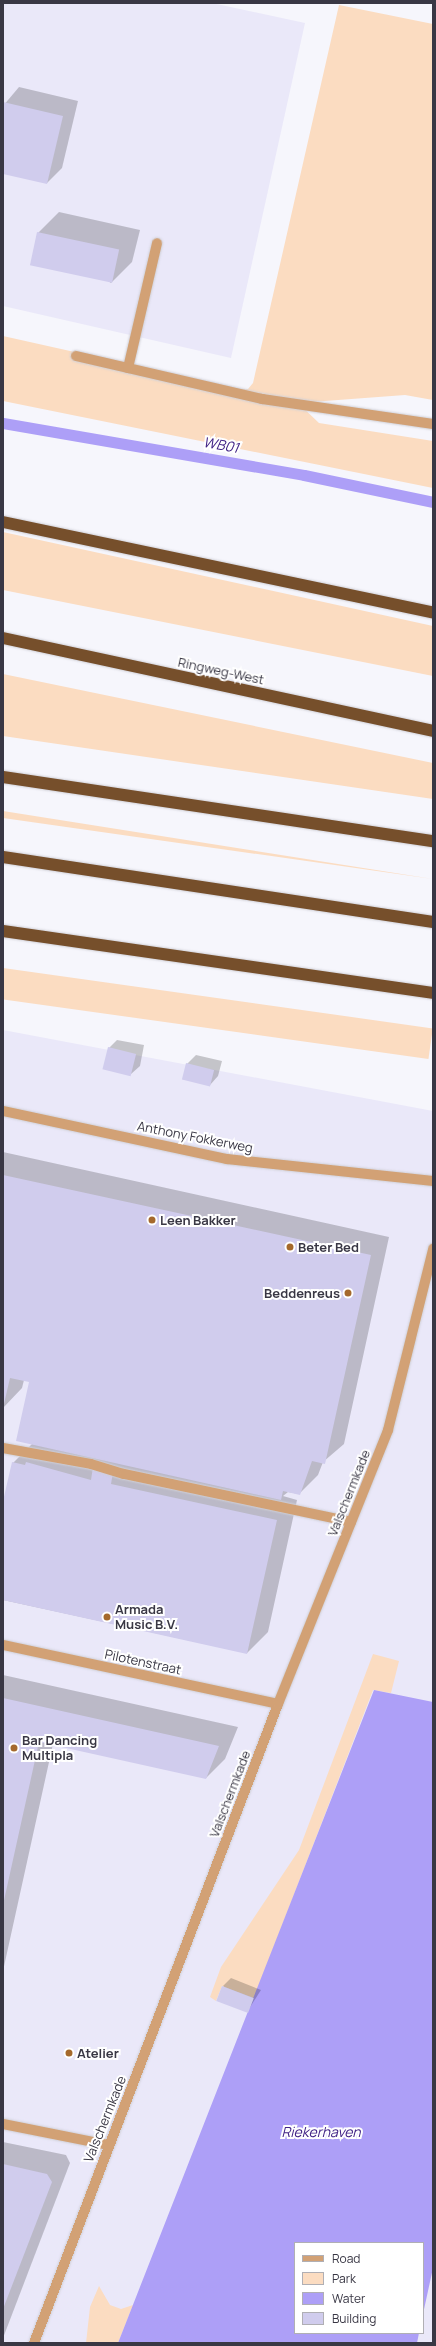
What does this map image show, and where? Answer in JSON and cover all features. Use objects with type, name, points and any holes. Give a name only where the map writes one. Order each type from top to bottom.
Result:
[{"type":"highway","points":[[3,522],[433,613]]},
{"type":"highway","name":"Ringweg-West","points":[[3,638],[433,731]]},
{"type":"highway","points":[[3,777],[433,841]]},
{"type":"highway","points":[[3,857],[433,922]]},
{"type":"highway","points":[[3,931],[433,993]]},
{"type":"street","points":[[128,368],[157,243]]},
{"type":"street","points":[[76,356],[262,399],[433,424]]},
{"type":"street","name":"Anthony Fokkerweg","points":[[3,1111],[227,1159],[433,1181]]},
{"type":"street","name":"Valschermkade","points":[[34,2343],[108,2145],[278,1704],[388,1430],[433,1249]]},
{"type":"street","points":[[3,1448],[91,1464],[124,1474],[351,1522]]},
{"type":"street","name":"Pilotenstraat","points":[[3,1645],[278,1704]]},
{"type":"street","points":[[3,2124],[108,2145]]},
{"type":"shaded area","points":[[3,3],[212,3],[305,23],[231,358],[3,306]]},
{"type":"shaded area","points":[[3,1030],[433,1111],[433,2343],[3,2343]]},
{"type":"green space","points":[[339,5],[433,24],[433,400],[405,395],[298,403],[319,423],[433,441],[433,488],[3,401],[3,336],[240,389],[248,389],[253,383]]},
{"type":"green space","points":[[3,532],[433,626],[433,676],[3,590]]},
{"type":"green space","points":[[3,674],[433,763],[433,799],[3,736]]},
{"type":"green space","points":[[3,811],[433,879],[3,818]]},
{"type":"green space","points":[[3,968],[433,1028],[428,1059],[3,999]]},
{"type":"green space","points":[[373,1654],[399,1661],[391,1693],[373,1690],[254,1998],[222,1986],[216,2001],[210,1997],[221,1967],[299,1850]]},
{"type":"green space","points":[[99,2286],[110,2305],[121,2309],[133,2305],[118,2343],[86,2343],[90,2307]]},
{"type":"water","name":"Riekerhaven","points":[[374,1690],[433,1702],[433,2268],[424,2309],[424,2242],[294,2242],[294,2334],[419,2334],[417,2343],[118,2343]]},
{"type":"building","points":[[3,102],[63,116],[47,184],[3,174]]},
{"type":"building","points":[[37,232],[119,249],[112,283],[30,265]]},
{"type":"building","points":[[108,1047],[136,1054],[131,1076],[102,1069]]},
{"type":"building","points":[[186,1063],[214,1070],[210,1087],[182,1079]]},
{"type":"building","points":[[3,1175],[371,1255],[325,1464],[312,1461],[300,1495],[283,1491],[281,1500],[16,1441],[29,1382],[10,1378],[3,1408]]},
{"type":"building","points":[[12,1462],[25,1465],[26,1462],[91,1480],[93,1467],[113,1472],[111,1484],[277,1520],[247,1654],[3,1600],[3,1501]]},
{"type":"building","points":[[3,1698],[219,1746],[206,1779],[39,1742],[3,1905]]},
{"type":"building","points":[[222,1986],[254,1998],[248,2013],[216,2001]]},
{"type":"building","points":[[3,2164],[47,2174],[52,2182],[3,2309]]},
{"type":"waterway","name":"WB01","points":[[3,423],[304,475],[433,502]]},
{"type":"place","name":"Leen Bakker","points":[[152,1220]]},
{"type":"place","name":"Beter Bed","points":[[290,1247]]},
{"type":"place","name":"Beddenreus","points":[[348,1293]]},
{"type":"place","name":"Armada Music B.V.","points":[[107,1617]]},
{"type":"place","name":"Bar Dancing Multipla","points":[[14,1748]]},
{"type":"place","name":"Atelier","points":[[69,2053]]}]
